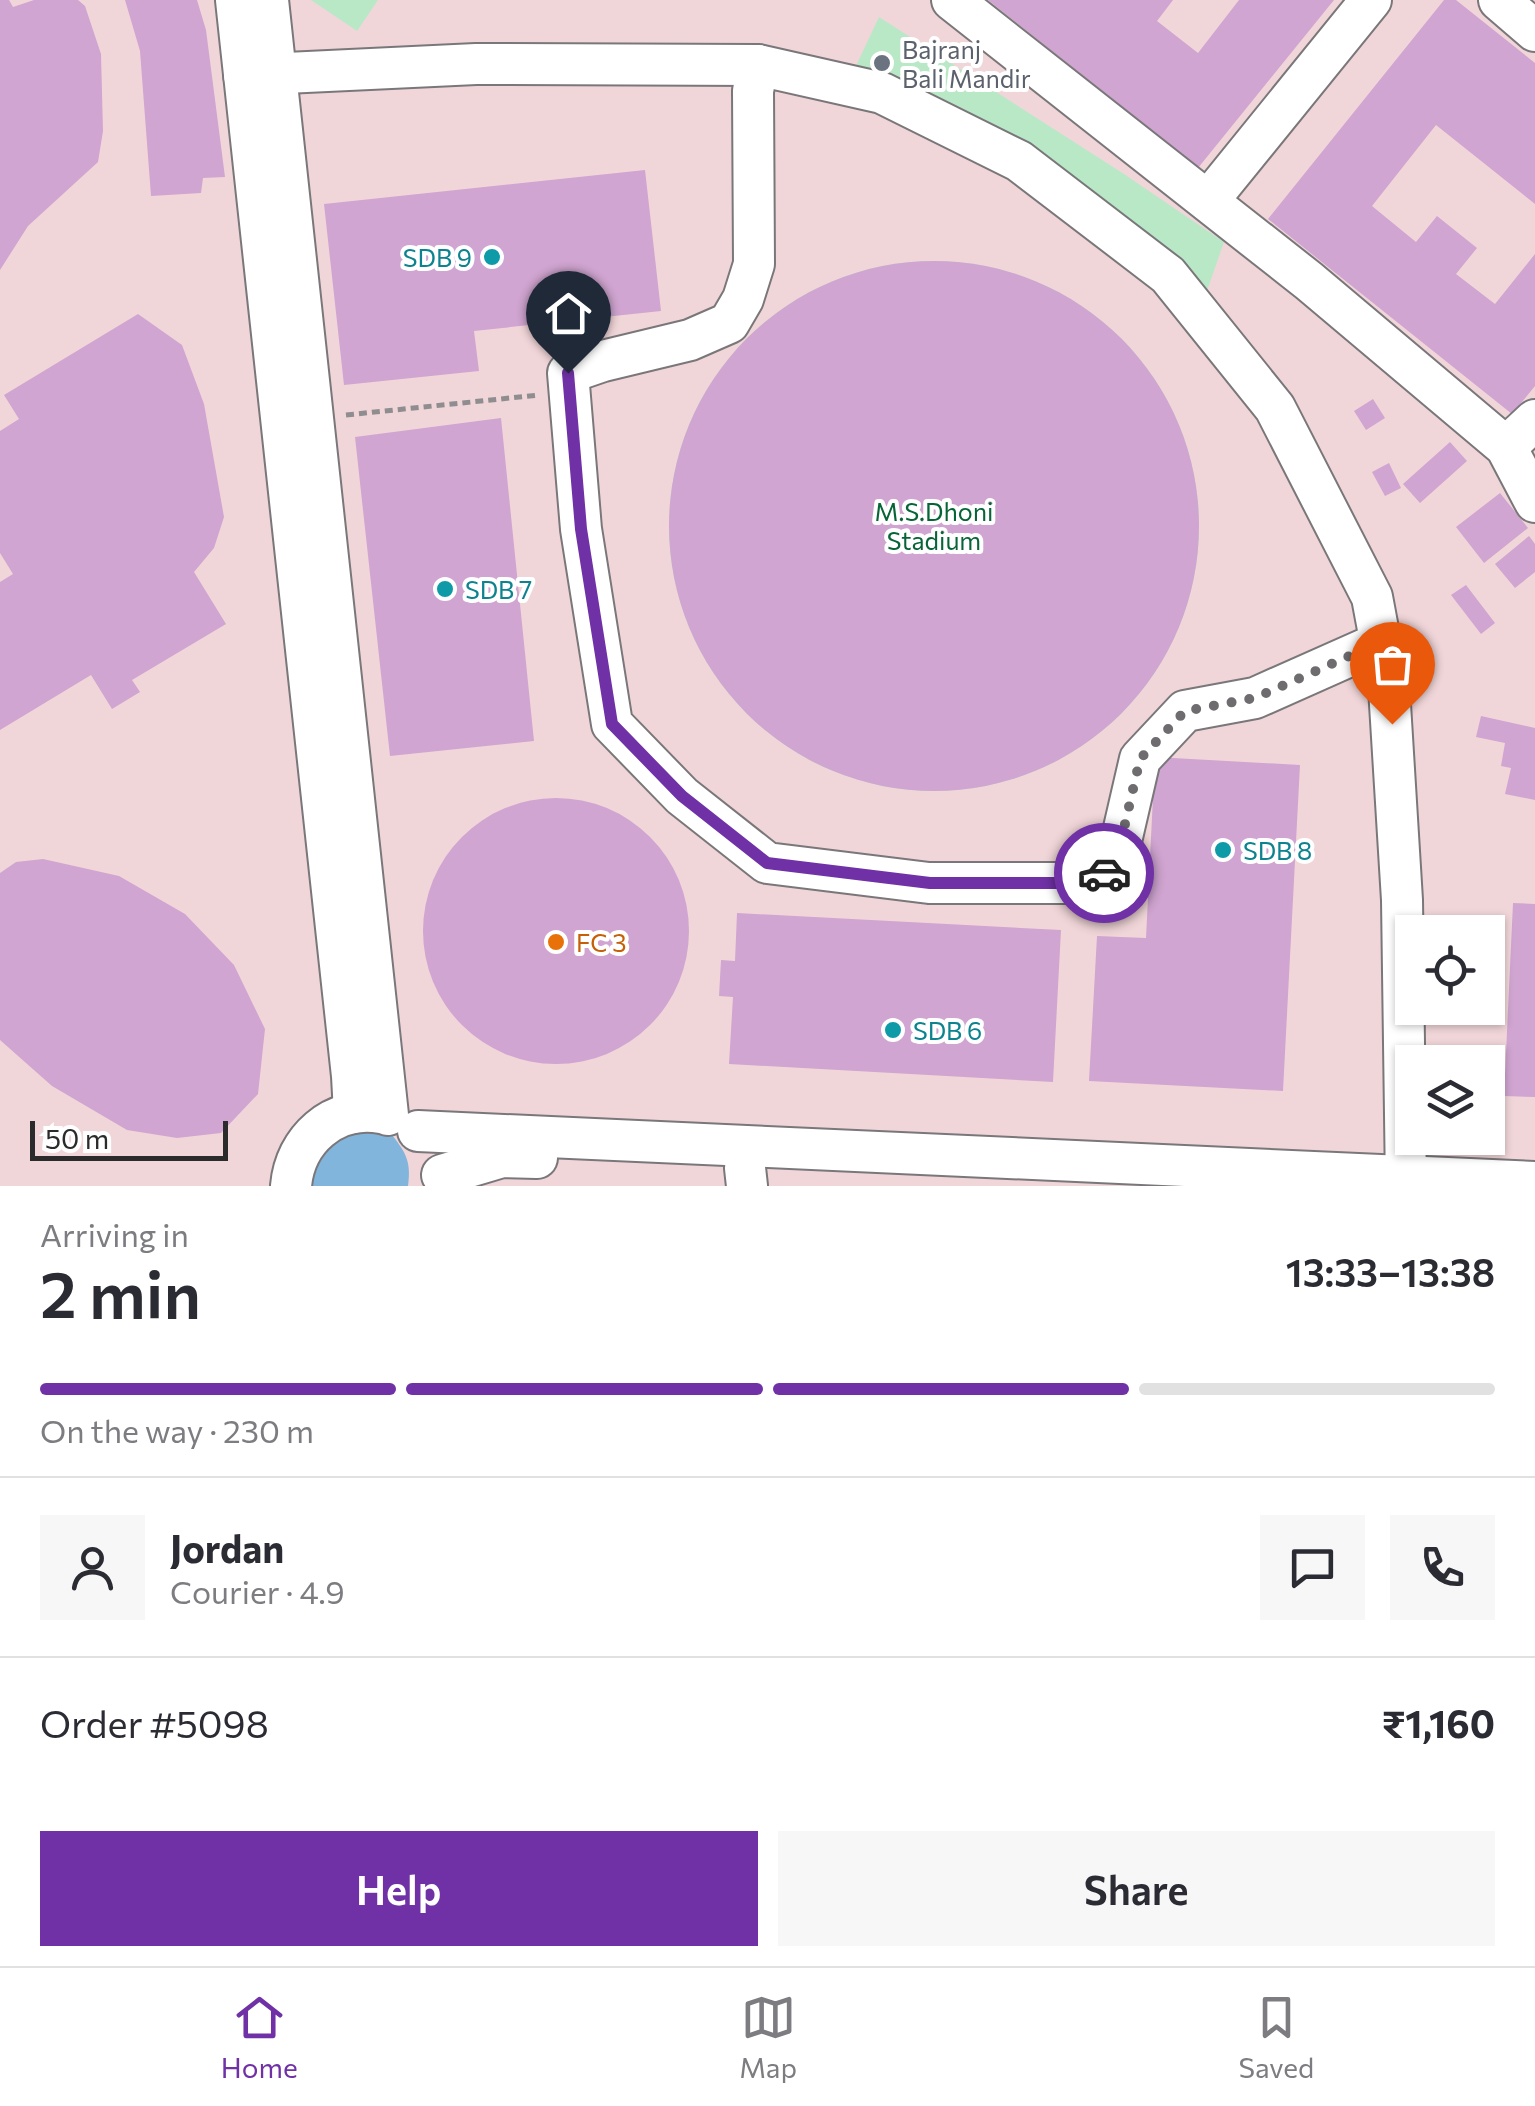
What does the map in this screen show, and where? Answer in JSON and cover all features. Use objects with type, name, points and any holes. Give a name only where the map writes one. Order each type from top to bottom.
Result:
[{"type":"street","points":[[236,0],[260,74],[313,418],[387,1119]]},
{"type":"street","points":[[268,0],[260,74],[350,1056],[387,1119],[430,1144],[443,1181],[502,1156],[746,1177],[1120,1186]]},
{"type":"street","points":[[952,0],[1309,280],[1520,433],[1535,502]]},
{"type":"street","points":[[1208,201],[1370,0]]},
{"type":"street","points":[[1499,0],[1535,30]]},
{"type":"street","points":[[260,74],[476,64],[758,65],[882,93],[1019,161],[1168,275],[1275,408],[1372,596],[1389,688],[1402,900],[1406,1181]]},
{"type":"street","points":[[758,65],[753,91],[754,264],[743,298],[728,323],[690,340],[604,360],[568,373],[581,529],[612,724],[682,796],[767,863],[930,883],[1095,883],[1110,868],[1119,850],[1140,759],[1185,711],[1255,698],[1381,642]]},
{"type":"street","points":[[291,1186],[298,1154],[310,1137],[338,1117],[1406,1181],[1535,1182]]},
{"type":"path","points":[[313,418],[570,392]]},
{"type":"shaded area","points":[[0,0],[1535,0],[1535,1186],[0,1186]]},
{"type":"green space","points":[[311,0],[378,0],[357,31]]},
{"type":"green space","points":[[879,17],[1224,242],[1199,314],[1030,170],[847,85]]},
{"type":"green space","name":"M.S.Dhoni Stadium","points":[[934,261],[986,266],[1035,281],[1081,306],[1121,339],[1154,379],[1179,425],[1194,474],[1199,526],[1194,578],[1179,627],[1154,673],[1121,713],[1081,746],[1035,771],[986,786],[934,791],[882,786],[833,771],[787,746],[747,713],[714,673],[689,627],[674,578],[669,526],[674,474],[689,425],[714,379],[747,339],[787,306],[833,281],[882,266]]},
{"type":"water","points":[[388,1130],[406,1155],[408,1186],[292,1186],[310,1137]]},
{"type":"building","points":[[0,0],[9,0],[13,7],[34,0],[78,0],[85,6],[101,54],[103,131],[98,162],[28,226],[0,270]]},
{"type":"building","points":[[125,0],[197,0],[206,30],[225,177],[203,178],[201,193],[151,196],[140,51]]},
{"type":"building","points":[[988,0],[1173,0],[1157,21],[1198,53],[1239,0],[1334,0],[1198,168]]},
{"type":"building","points":[[1444,0],[1456,0],[1535,63],[1535,204],[1436,125],[1372,206],[1416,242],[1437,216],[1477,248],[1456,274],[1495,304],[1535,254],[1535,386],[1512,414],[1268,219]]},
{"type":"building","name":"SDB 9","points":[[645,170],[661,311],[474,331],[479,371],[344,385],[324,204]]},
{"type":"building","name":"M.S.Dhoni Stadium","points":[[934,261],[986,266],[1035,281],[1081,306],[1121,339],[1154,379],[1179,425],[1194,474],[1199,526],[1194,578],[1179,627],[1154,673],[1121,713],[1081,746],[1035,771],[986,786],[934,791],[882,786],[833,771],[787,746],[747,713],[714,673],[689,627],[674,578],[669,526],[674,474],[689,425],[714,379],[747,339],[787,306],[833,281],[882,266]]},
{"type":"building","points":[[138,314],[182,345],[204,404],[224,517],[214,548],[194,572],[226,624],[132,680],[140,692],[112,709],[91,675],[0,730],[0,582],[13,574],[0,553],[0,431],[19,419],[4,395]]},
{"type":"building","points":[[1373,399],[1385,418],[1366,430],[1354,411]]},
{"type":"building","name":"SDB 7","points":[[501,418],[534,741],[390,756],[355,437]]},
{"type":"building","points":[[1450,442],[1467,461],[1420,503],[1403,484]]},
{"type":"building","points":[[1389,463],[1401,488],[1385,496],[1372,472]]},
{"type":"building","points":[[1500,493],[1528,528],[1484,563],[1456,527]]},
{"type":"building","points":[[1529,536],[1535,544],[1535,572],[1515,588],[1495,564]]},
{"type":"building","points":[[1466,585],[1495,623],[1481,634],[1451,595]]},
{"type":"building","points":[[1481,716],[1535,728],[1535,800],[1505,794],[1511,768],[1501,766],[1505,743],[1476,737]]},
{"type":"building","name":"SDB 8","points":[[1155,757],[1300,765],[1283,1091],[1089,1081],[1097,936],[1146,938]]},
{"type":"building","name":"FC 3","points":[[556,798],[607,809],[650,837],[678,880],[689,931],[678,982],[650,1025],[607,1053],[556,1064],[505,1053],[462,1025],[434,982],[423,931],[434,880],[462,837],[505,809]]},
{"type":"building","points":[[43,859],[119,876],[185,914],[234,965],[265,1029],[258,1094],[221,1133],[177,1138],[127,1130],[52,1086],[0,1040],[0,873],[16,862]]},
{"type":"building","points":[[1513,903],[1535,904],[1535,1097],[1505,1096]]},
{"type":"building","name":"SDB 6","points":[[737,913],[1061,930],[1053,1082],[729,1064],[733,997],[719,996],[721,960],[735,961]]},
{"type":"way so far","points":[[1104,873],[1119,850],[1140,759],[1185,711],[1255,698],[1381,642],[1392,724]]},
{"type":"place","name":"Bajranj Bali Mandir","points":[[882,63]]},
{"type":"place","name":"SDB 9","points":[[492,257]]},
{"type":"place","name":"SDB 7","points":[[445,589]]},
{"type":"place","name":"SDB 8","points":[[1223,850]]},
{"type":"place","name":"FC 3","points":[[556,942]]},
{"type":"place","name":"SDB 6","points":[[893,1030]]},
{"type":"route","points":[[568,373],[581,529],[612,724],[682,796],[767,863],[930,883],[1095,883],[1104,873]]}]
